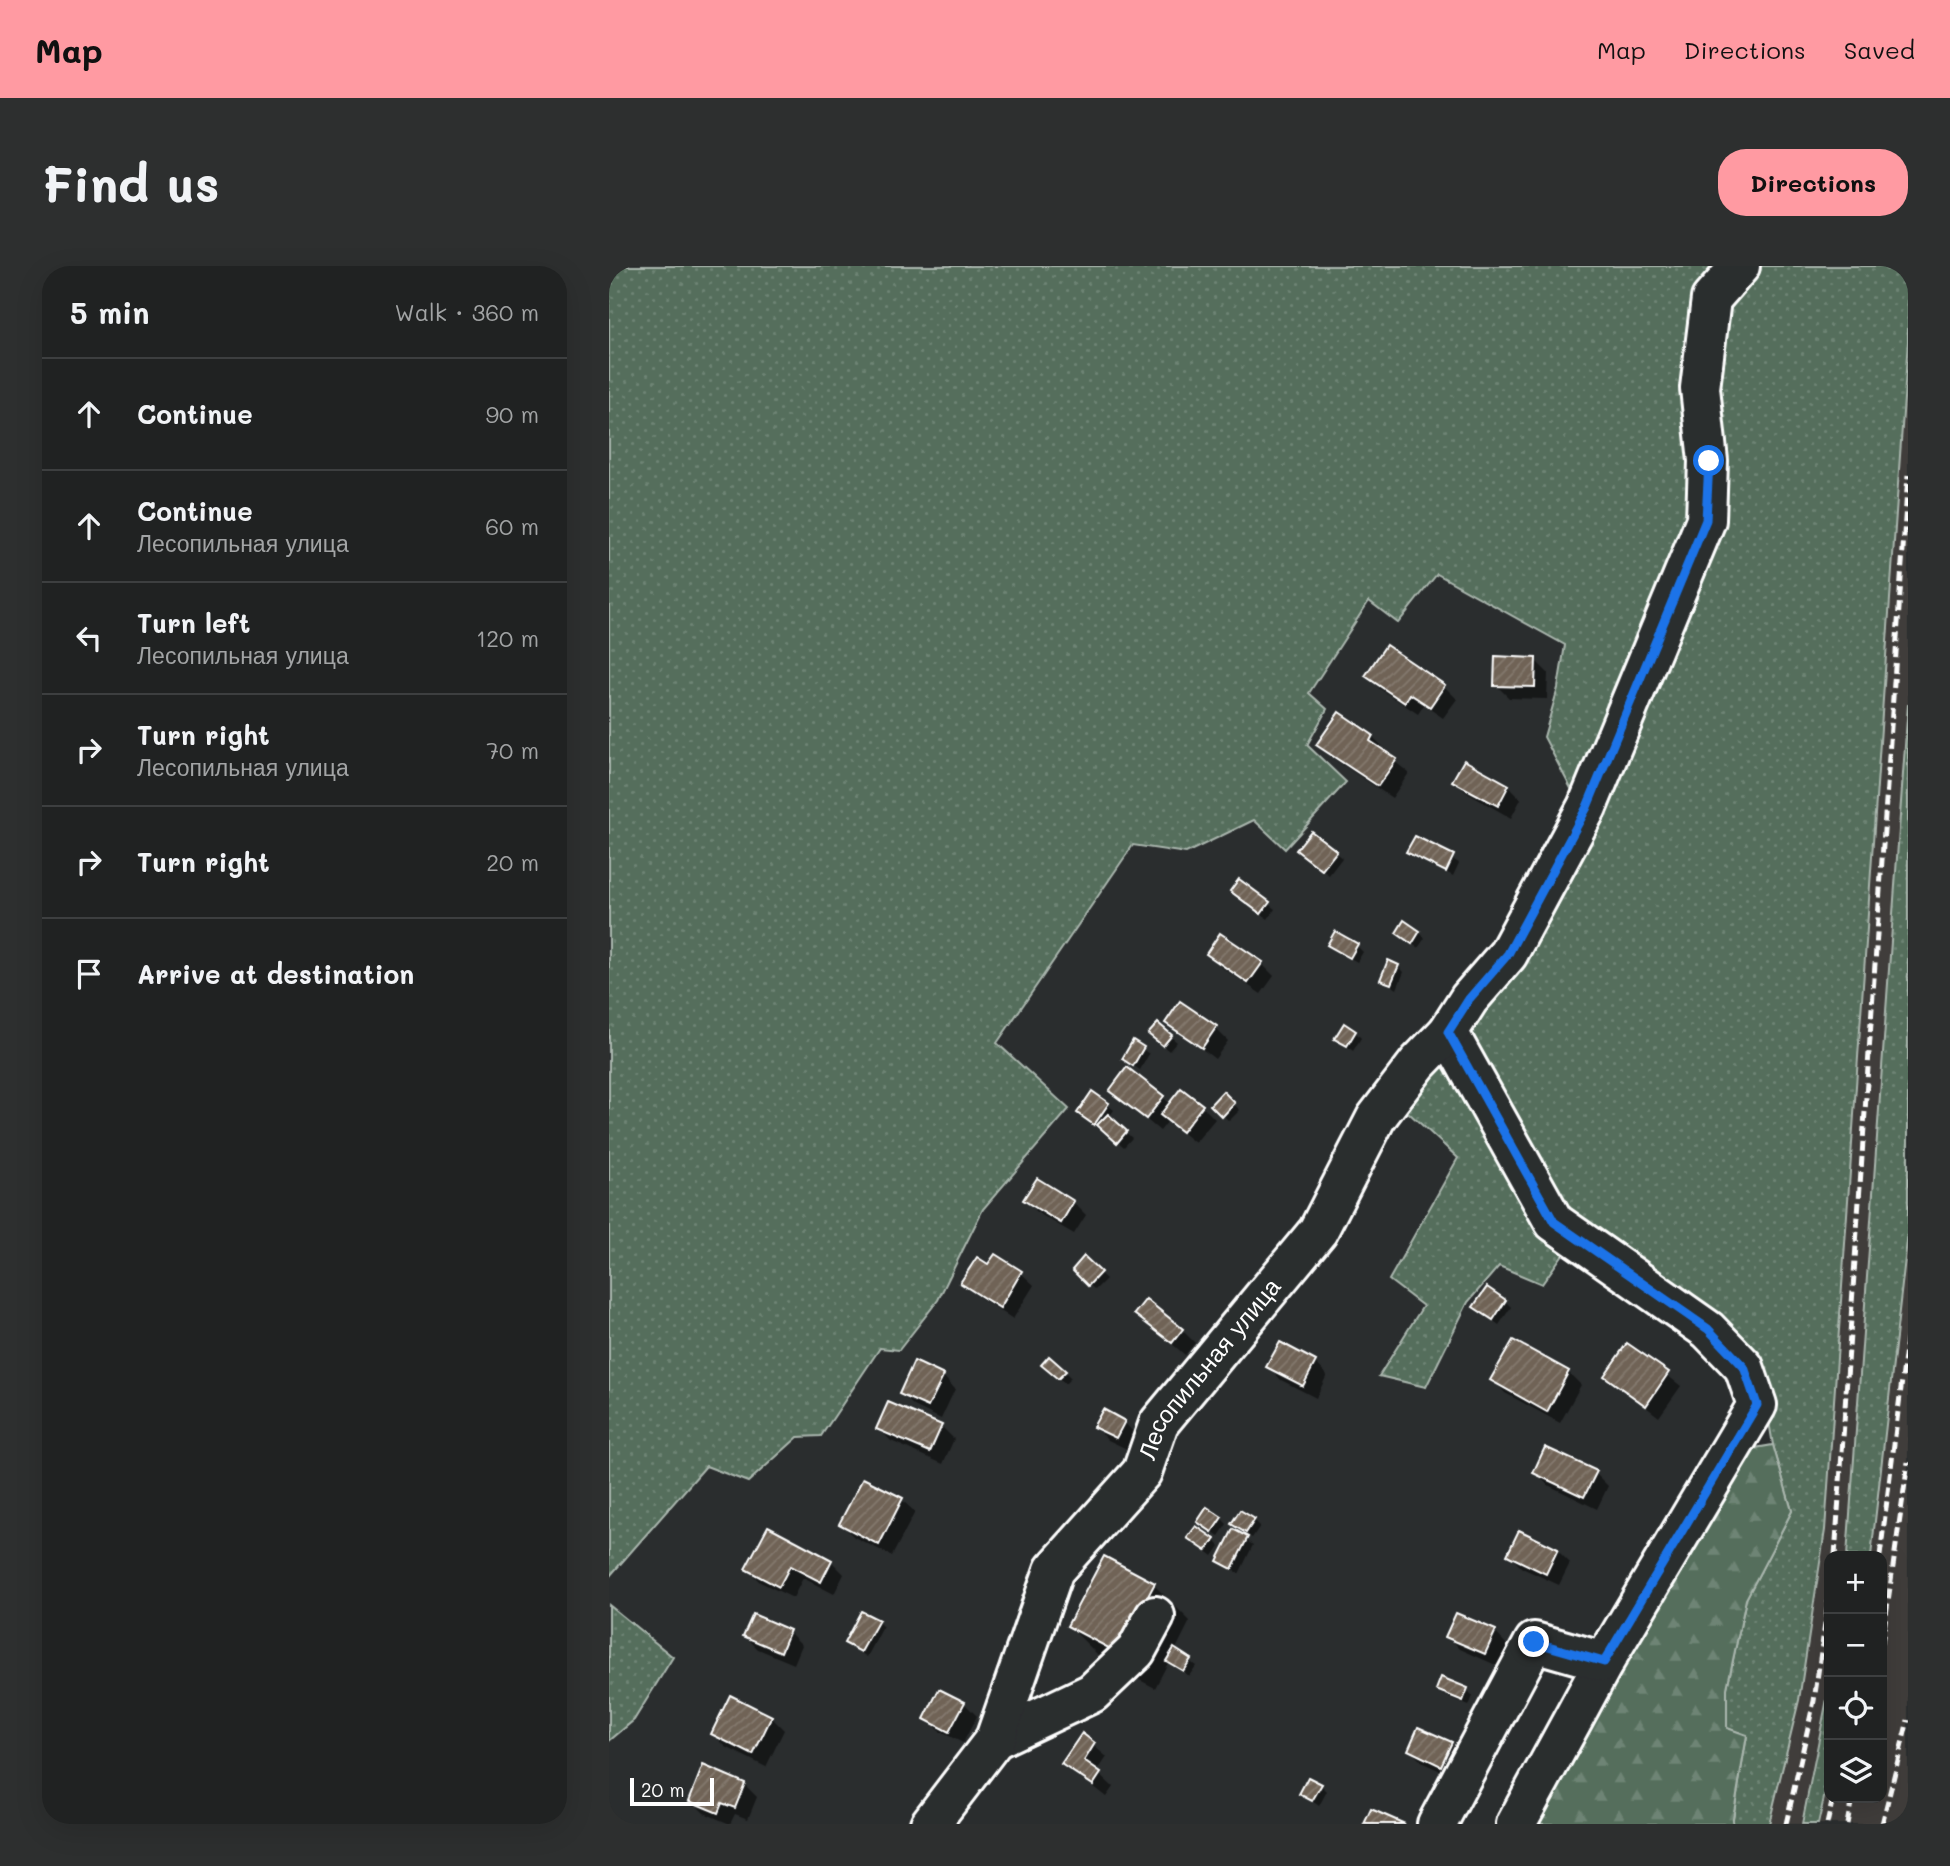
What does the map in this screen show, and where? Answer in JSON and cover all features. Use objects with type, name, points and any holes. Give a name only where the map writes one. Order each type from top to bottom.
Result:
[{"type":"street","name":"Лесопильная улица","points":[[930,1824],[995,1739],[1054,1570],[1142,1472],[1159,1423],[1318,1231],[1376,1118],[1418,1063],[1448,1032],[1469,999],[1508,954],[1587,807],[1706,520],[1709,461],[1700,388],[1710,299],[1740,266]]},
{"type":"street","points":[[1448,1032],[1554,1222],[1708,1329],[1744,1367],[1757,1405],[1604,1662],[1516,1824]]},
{"type":"street","points":[[995,1739],[1092,1693],[1136,1651],[1155,1616]]},
{"type":"street","points":[[1437,1824],[1534,1642],[1604,1662]]},
{"type":"shaded area","points":[[1908,341],[1908,704],[1850,1536],[1848,1551],[1824,1551],[1824,1714],[1802,1824],[1769,1824],[1799,1700],[1825,1530]]},
{"type":"shaded area","points":[[1908,1232],[1908,1824],[1818,1824],[1824,1798],[1824,1803],[1887,1803],[1887,1551],[1872,1551]]},
{"type":"green space","points":[[609,266],[1908,266],[1908,341],[1825,1530],[1799,1700],[1769,1824],[1732,1824],[1747,1736],[1727,1728],[1727,1688],[1746,1599],[1792,1511],[1773,1445],[1765,1398],[1556,1213],[1478,1044],[1447,1009],[1497,946],[1577,800],[1544,737],[1558,688],[1565,645],[1437,574],[1398,623],[1369,601],[1309,693],[1327,709],[1307,745],[1346,782],[1285,849],[1254,820],[1186,853],[1133,845],[997,1043],[1069,1109],[983,1209],[938,1300],[899,1350],[880,1348],[821,1436],[798,1437],[748,1482],[706,1466],[609,1577]]},
{"type":"green space","points":[[1908,704],[1908,1232],[1872,1551],[1847,1551]]},
{"type":"green space","points":[[1437,1064],[1456,1067],[1568,1247],[1542,1284],[1499,1266],[1468,1302],[1426,1387],[1379,1376],[1423,1306],[1389,1280],[1458,1158],[1398,1103]]},
{"type":"green space","points":[[1773,1445],[1792,1511],[1746,1599],[1727,1688],[1727,1728],[1747,1735],[1732,1824],[1525,1824],[1738,1451]]},
{"type":"green space","points":[[609,1605],[673,1657],[634,1720],[609,1741]]},
{"type":"green space","points":[[1824,1714],[1824,1798],[1818,1824],[1802,1824]]},
{"type":"building","points":[[1386,645],[1445,685],[1430,707],[1410,694],[1405,703],[1365,676]]},
{"type":"building","points":[[1495,656],[1536,658],[1535,687],[1494,686]]},
{"type":"building","points":[[1339,712],[1373,735],[1370,741],[1397,759],[1378,786],[1316,745]]},
{"type":"building","points":[[1464,760],[1509,785],[1498,806],[1452,781]]},
{"type":"building","points":[[1311,831],[1337,851],[1322,870],[1296,850]]},
{"type":"building","points":[[1415,836],[1454,855],[1446,872],[1406,852]]},
{"type":"building","points":[[1239,879],[1270,902],[1261,914],[1230,891]]},
{"type":"building","points":[[1404,920],[1420,931],[1412,944],[1396,933]]},
{"type":"building","points":[[1335,931],[1358,944],[1350,958],[1327,945]]},
{"type":"building","points":[[1220,933],[1263,962],[1248,983],[1206,954]]},
{"type":"building","points":[[1388,960],[1399,965],[1391,984],[1380,980]]},
{"type":"building","points":[[1180,1001],[1217,1026],[1202,1048],[1165,1023]]},
{"type":"building","points":[[1158,1023],[1172,1035],[1163,1046],[1148,1034]]},
{"type":"building","points":[[1344,1023],[1356,1031],[1347,1046],[1334,1039]]},
{"type":"building","points":[[1133,1040],[1144,1047],[1133,1066],[1122,1059]]},
{"type":"building","points":[[1127,1067],[1164,1096],[1146,1119],[1109,1091]]},
{"type":"building","points":[[1181,1088],[1203,1105],[1182,1132],[1160,1115]]},
{"type":"building","points":[[1092,1091],[1109,1103],[1094,1125],[1077,1113]]},
{"type":"building","points":[[1223,1091],[1235,1103],[1222,1117],[1210,1105]]},
{"type":"building","points":[[1108,1114],[1127,1131],[1117,1143],[1097,1125]]},
{"type":"building","points":[[1037,1178],[1074,1201],[1061,1223],[1023,1200]]},
{"type":"building","points":[[995,1254],[1022,1271],[1000,1308],[960,1283],[977,1257],[988,1264]]},
{"type":"building","points":[[1084,1256],[1101,1272],[1088,1286],[1072,1270]]},
{"type":"building","points":[[1487,1287],[1506,1300],[1493,1320],[1473,1307]]},
{"type":"building","points":[[1146,1299],[1183,1329],[1172,1343],[1134,1314]]},
{"type":"building","points":[[1513,1340],[1569,1371],[1547,1412],[1490,1380]]},
{"type":"building","points":[[1280,1342],[1316,1361],[1303,1386],[1266,1367]]},
{"type":"building","points":[[1627,1343],[1669,1372],[1646,1406],[1604,1376]]},
{"type":"building","points":[[1049,1356],[1066,1371],[1058,1379],[1041,1365]]},
{"type":"building","points":[[914,1361],[944,1375],[928,1407],[899,1394]]},
{"type":"building","points":[[888,1402],[942,1425],[930,1452],[876,1429]]},
{"type":"building","points":[[1103,1409],[1125,1421],[1116,1438],[1093,1427]]},
{"type":"building","points":[[1545,1447],[1597,1471],[1584,1497],[1533,1473]]},
{"type":"building","points":[[863,1478],[903,1498],[879,1545],[839,1524]]},
{"type":"building","points":[[1207,1507],[1222,1517],[1212,1532],[1197,1522]]},
{"type":"building","points":[[1240,1510],[1255,1519],[1246,1533],[1231,1524]]},
{"type":"building","points":[[768,1526],[832,1560],[821,1582],[790,1566],[779,1587],[745,1569]]},
{"type":"building","points":[[1196,1526],[1215,1539],[1206,1551],[1187,1538]]},
{"type":"building","points":[[1233,1529],[1248,1537],[1232,1569],[1217,1561]]},
{"type":"building","points":[[1519,1530],[1558,1549],[1546,1574],[1507,1555]]},
{"type":"building","points":[[1104,1556],[1155,1583],[1118,1653],[1067,1626]]},
{"type":"building","points":[[861,1611],[879,1620],[861,1652],[844,1643]]},
{"type":"building","points":[[1456,1613],[1496,1630],[1485,1654],[1445,1637]]},
{"type":"building","points":[[753,1614],[790,1630],[781,1652],[743,1636]]},
{"type":"building","points":[[1174,1648],[1191,1659],[1183,1671],[1166,1661]]},
{"type":"building","points":[[1441,1677],[1468,1688],[1463,1701],[1436,1690]]},
{"type":"building","points":[[939,1689],[965,1702],[949,1732],[924,1719]]},
{"type":"building","points":[[730,1695],[772,1716],[753,1755],[711,1734]]},
{"type":"building","points":[[1418,1727],[1452,1742],[1441,1766],[1408,1750]]},
{"type":"building","points":[[1082,1733],[1095,1743],[1084,1761],[1101,1773],[1093,1785],[1061,1764]]},
{"type":"building","points":[[703,1765],[745,1783],[735,1808],[722,1803],[718,1813],[689,1801]]},
{"type":"building","points":[[1308,1777],[1322,1784],[1312,1801],[1299,1794]]},
{"type":"building","points":[[1371,1809],[1405,1824],[1364,1824]]},
{"type":"railway","points":[[1835,1551],[1908,475]]},
{"type":"railway","points":[[1881,1551],[1908,1332]]},
{"type":"railway","points":[[1886,1614],[1908,1462]]},
{"type":"railway","points":[[1786,1824],[1814,1701],[1826,1614]]},
{"type":"railway","points":[[1882,1824],[1908,1720]]},
{"type":"railway","points":[[1827,1824],[1832,1803]]},
{"type":"railway","points":[[1847,1824],[1851,1803]]},
{"type":"route","points":[[1534,1642],[1604,1662],[1757,1405],[1744,1367],[1708,1329],[1554,1222],[1448,1032],[1469,999],[1508,954],[1587,807],[1706,520],[1709,461]]}]
